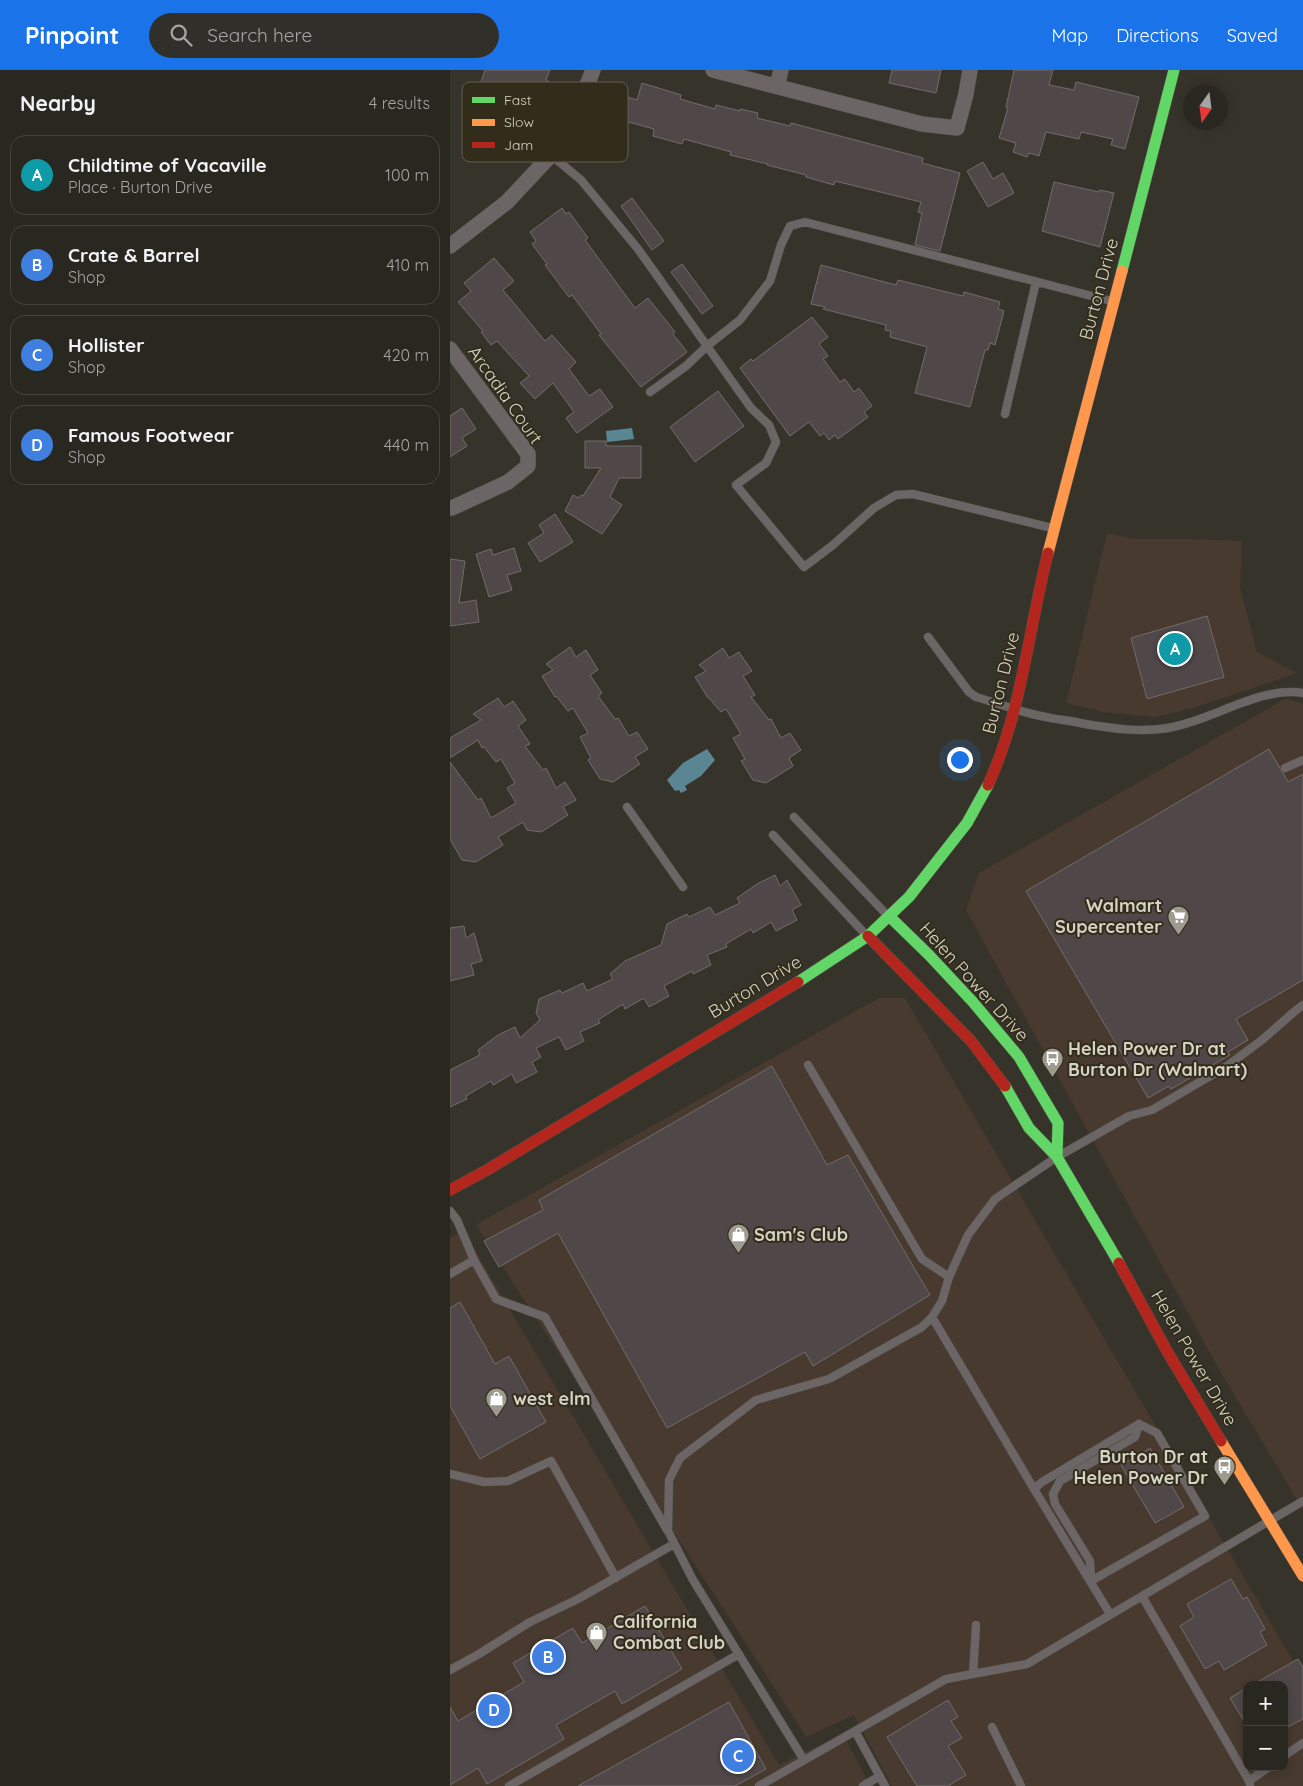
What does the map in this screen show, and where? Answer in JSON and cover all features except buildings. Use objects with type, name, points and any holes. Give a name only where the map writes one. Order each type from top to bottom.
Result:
[{"type":"street","points":[[588,82],[593,70]]},
{"type":"street","points":[[713,70],[922,124],[957,128],[970,70]]},
{"type":"street","points":[[777,86],[781,70]]},
{"type":"street","name":"Burton Drive","points":[[450,1190],[487,1170],[807,977],[868,936],[909,897],[967,823],[982,798],[995,770],[1016,709],[1047,556],[1174,70]]},
{"type":"street","points":[[450,246],[507,202],[544,162]]},
{"type":"street","name":"Arcadia Court","points":[[450,349],[528,454],[528,466],[508,482],[452,508]]},
{"type":"street","name":"Helen Power Drive","points":[[888,916],[929,955],[972,1001],[1019,1057],[1058,1123],[1057,1157]]},
{"type":"street","name":"Helen Power Drive","points":[[868,936],[971,1040],[1003,1082],[1029,1128],[1057,1157],[1107,1240],[1168,1354],[1303,1576]]},
{"type":"lane","points":[[559,162],[581,180],[638,250],[751,408],[769,425],[776,442],[766,463],[736,484],[804,567],[833,545],[874,508],[896,495],[913,494],[1054,529]]},
{"type":"lane","points":[[650,392],[686,366],[707,346],[740,320],[770,281],[781,245],[790,226],[804,222],[1113,302]]},
{"type":"lane","points":[[1005,414],[1036,282]]},
{"type":"lane","points":[[928,637],[969,692],[976,697],[1045,717],[1115,729],[1140,731],[1169,728],[1217,714],[1269,694],[1290,691],[1303,693]]},
{"type":"lane","points":[[1285,768],[1303,760]]},
{"type":"lane","points":[[627,807],[683,887]]},
{"type":"lane","points":[[794,817],[888,916]]},
{"type":"lane","points":[[773,834],[868,936]]},
{"type":"lane","points":[[668,1531],[669,1480],[680,1458],[756,1400],[830,1379],[922,1327],[932,1317],[942,1301],[949,1277],[968,1235],[995,1199],[1029,1174],[1057,1157],[1129,1116],[1152,1110],[1227,1066],[1262,1040],[1303,1005]]},
{"type":"lane","points":[[808,1065],[922,1259],[949,1277]]},
{"type":"lane","points":[[450,1211],[458,1220],[474,1260],[496,1300],[545,1317],[668,1531],[693,1580],[804,1760]]},
{"type":"lane","points":[[450,1274],[474,1260]]},
{"type":"lane","points":[[932,1317],[1110,1614]]},
{"type":"lane","points":[[1034,1489],[1042,1482],[1139,1424]]},
{"type":"lane","points":[[1091,1580],[1205,1516],[1157,1433],[1139,1424]]},
{"type":"lane","points":[[1091,1580],[1090,1561],[1055,1504],[1053,1494],[1060,1481],[1135,1437],[1139,1424]]},
{"type":"lane","points":[[450,1474],[484,1482],[508,1481],[551,1461],[616,1578]]},
{"type":"lane","points":[[759,1786],[946,1679],[1028,1664],[1303,1500]]},
{"type":"lane","points":[[450,1670],[530,1622],[578,1599],[674,1544]]},
{"type":"lane","points":[[1142,1596],[1249,1784],[1264,1771]]},
{"type":"lane","points":[[973,1674],[976,1625]]},
{"type":"lane","points":[[509,1786],[739,1654]]},
{"type":"lane","points":[[992,1727],[1020,1786]]},
{"type":"lane","points":[[854,1731],[885,1786]]},
{"type":"lane","points":[[1288,1753],[1303,1743]]},
{"type":"lane","points":[[863,1786],[880,1776]]},
{"type":"shaded area","points":[[1107,533],[1134,539],[1242,541],[1240,587],[1257,652],[1297,673],[1193,708],[1155,717],[1104,712],[1066,703]]},
{"type":"shaded area","points":[[1285,699],[1303,703],[1303,1510],[1220,1371],[966,910],[979,873]]},
{"type":"shaded area","points":[[879,998],[905,998],[1303,1678],[1303,1786],[892,1786],[854,1715],[806,1737],[476,1225]]},
{"type":"shaded area","points":[[463,1230],[779,1765],[843,1734],[870,1786],[450,1786],[450,1238]]},
{"type":"water","points":[[632,428],[634,439],[607,442],[606,431]]},
{"type":"water","points":[[707,749],[715,760],[701,776],[685,786],[687,790],[681,793],[679,790],[675,791],[667,780],[683,763]]},
{"type":"traffic: fast","points":[[1122,271],[1174,70]]},
{"type":"traffic: fast","points":[[798,982],[868,936],[909,897],[967,823],[988,785]]},
{"type":"traffic: fast","points":[[889,916],[972,1001],[1019,1057],[1058,1123],[1057,1157]]},
{"type":"traffic: fast","points":[[1005,1086],[1029,1128],[1057,1157],[1119,1263]]},
{"type":"traffic: slow","points":[[1048,553],[1122,271]]},
{"type":"traffic: slow","points":[[1221,1441],[1303,1576]]},
{"type":"traffic: jam","points":[[988,785],[1000,757],[1017,700],[1048,553]]},
{"type":"traffic: jam","points":[[868,936],[971,1041],[1005,1086]]},
{"type":"traffic: jam","points":[[450,1190],[487,1170],[798,982]]},
{"type":"traffic: jam","points":[[1119,1263],[1168,1353],[1221,1441]]},
{"type":"place","name":"Childtime of Vacaville","points":[[1175,649]]},
{"type":"place","name":"Walmart Supercenter","points":[[1178,935]]},
{"type":"place","name":"Helen Power Dr at Burton Dr (Walmart)","points":[[1052,1078]]},
{"type":"place","name":"Sam's Club","points":[[738,1254]]},
{"type":"place","name":"west elm","points":[[497,1418]]},
{"type":"place","name":"Burton Dr at Helen Power Dr","points":[[1224,1486]]},
{"type":"place","name":"California Combat Club","points":[[597,1651]]},
{"type":"place","name":"Crate & Barrel","points":[[548,1657]]},
{"type":"place","name":"Famous Footwear","points":[[494,1710]]},
{"type":"place","name":"Hollister","points":[[738,1756]]}]
